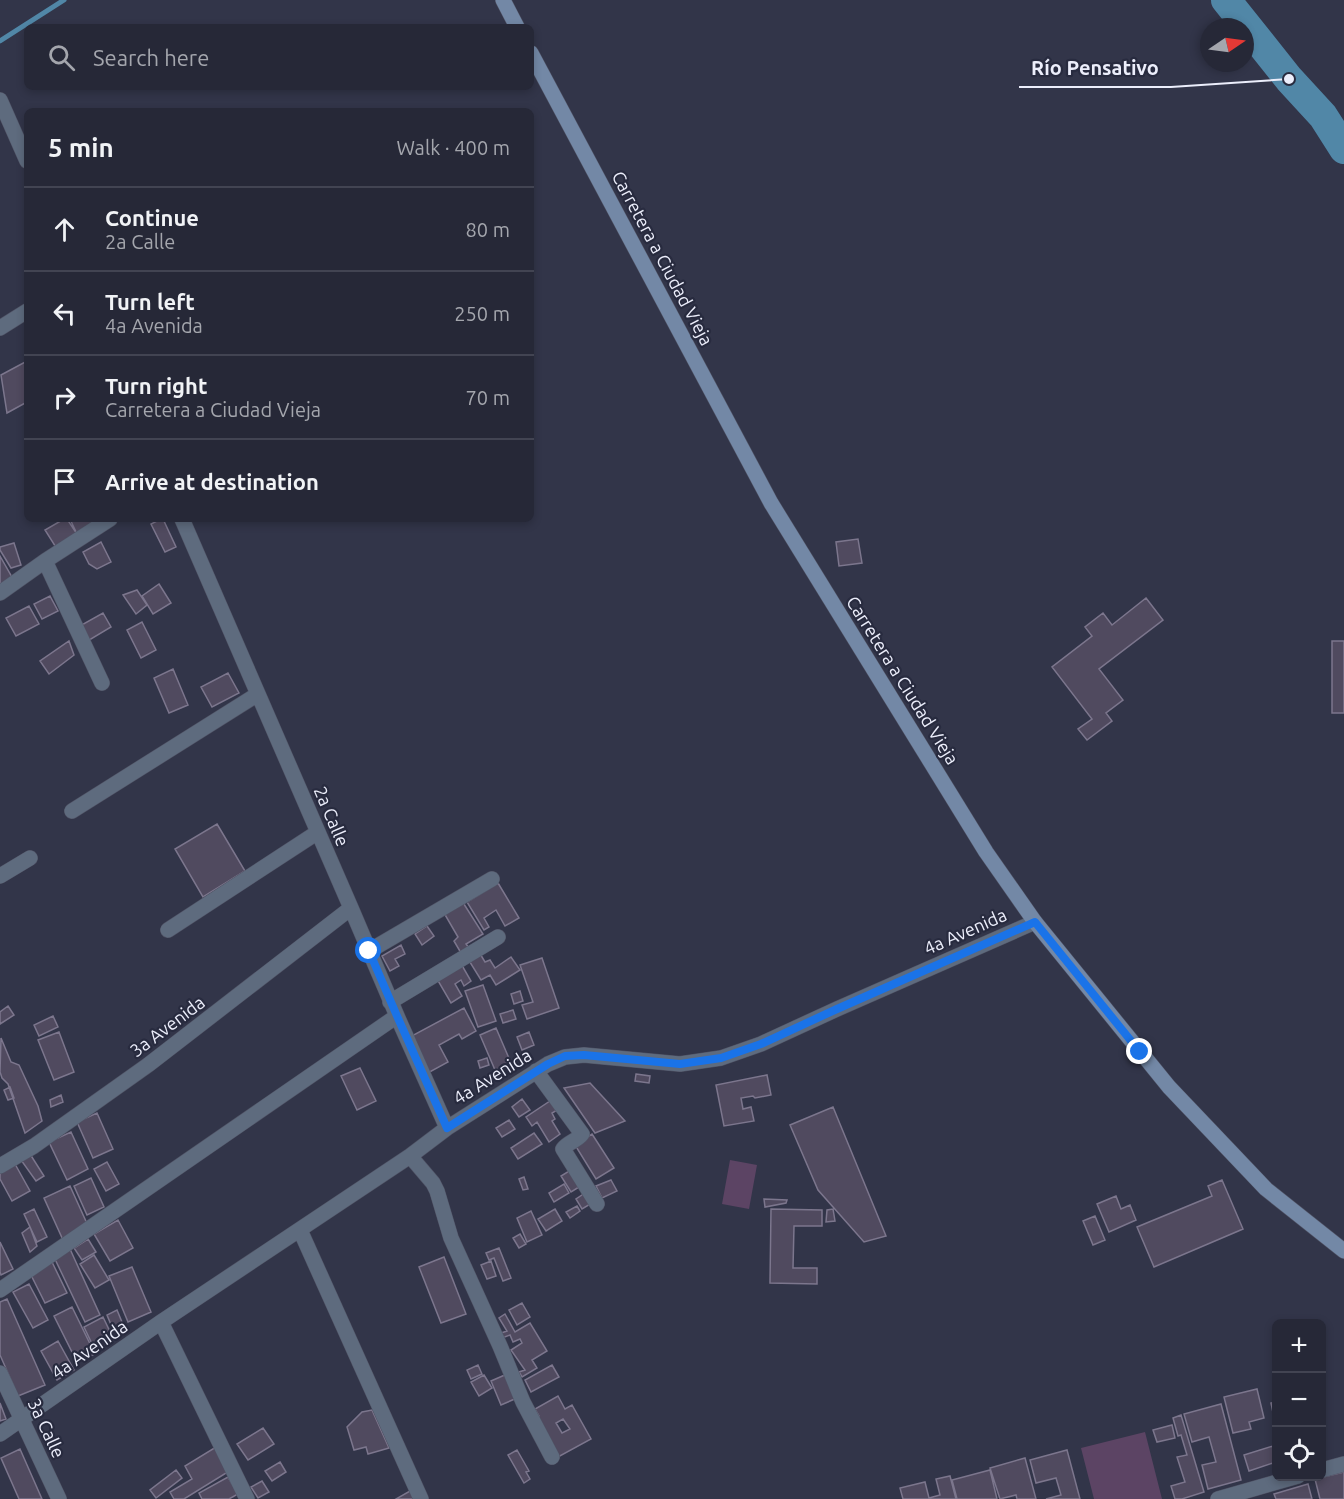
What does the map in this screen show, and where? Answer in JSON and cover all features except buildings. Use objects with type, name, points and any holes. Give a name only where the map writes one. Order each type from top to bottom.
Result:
[{"type":"main road","points":[[503,0],[515,24]]},
{"type":"main road","name":"Carretera a Ciudad Vieja","points":[[534,59],[771,503],[986,852],[1035,922],[1169,1087],[1266,1189],[1344,1251]]},
{"type":"street","points":[[0,100],[5,126],[24,156]]},
{"type":"street","points":[[0,328],[24,313]]},
{"type":"street","points":[[0,593],[105,522]]},
{"type":"street","name":"2a Calle","points":[[184,522],[447,1128]]},
{"type":"street","points":[[45,561],[102,683]]},
{"type":"street","points":[[72,811],[258,694]]},
{"type":"street","points":[[168,930],[318,832]]},
{"type":"street","points":[[0,876],[30,858]]},
{"type":"street","points":[[369,951],[492,879]]},
{"type":"street","name":"3a Avenida","points":[[0,1166],[34,1146],[148,1065],[351,908]]},
{"type":"street","name":"4a Avenida","points":[[0,1434],[161,1322],[410,1156],[447,1128],[548,1064],[565,1056],[584,1055],[680,1064],[721,1058],[761,1044],[1035,922]]},
{"type":"street","points":[[0,1290],[498,937]]},
{"type":"street","points":[[536,1071],[582,1134],[563,1149],[597,1204]]},
{"type":"street","points":[[410,1156],[437,1191],[451,1238],[496,1335],[523,1401],[552,1457]]},
{"type":"street","points":[[300,1230],[421,1499]]},
{"type":"street","points":[[161,1322],[247,1499]]},
{"type":"street","name":"3a Calle","points":[[0,1373],[59,1499]]},
{"type":"street","points":[[1326,1469],[1344,1464]]},
{"type":"street","points":[[1218,1499],[1281,1481]]},
{"type":"shaded area","points":[[730,1160],[757,1165],[749,1209],[722,1204]]},
{"type":"shaded area","points":[[1145,1432],[1162,1499],[1094,1499],[1081,1448]]},
{"type":"waterway","points":[[27,24],[64,0]]},
{"type":"waterway","points":[[1226,0],[1289,79],[1323,116],[1344,149]]},
{"type":"waterway","points":[[0,41],[24,26]]},
{"type":"place","name":"Río Pensativo","points":[[1289,79]]},
{"type":"route","points":[[369,951],[447,1128],[548,1064],[565,1056],[584,1055],[680,1064],[721,1058],[761,1044],[1035,922],[1140,1052]]}]
